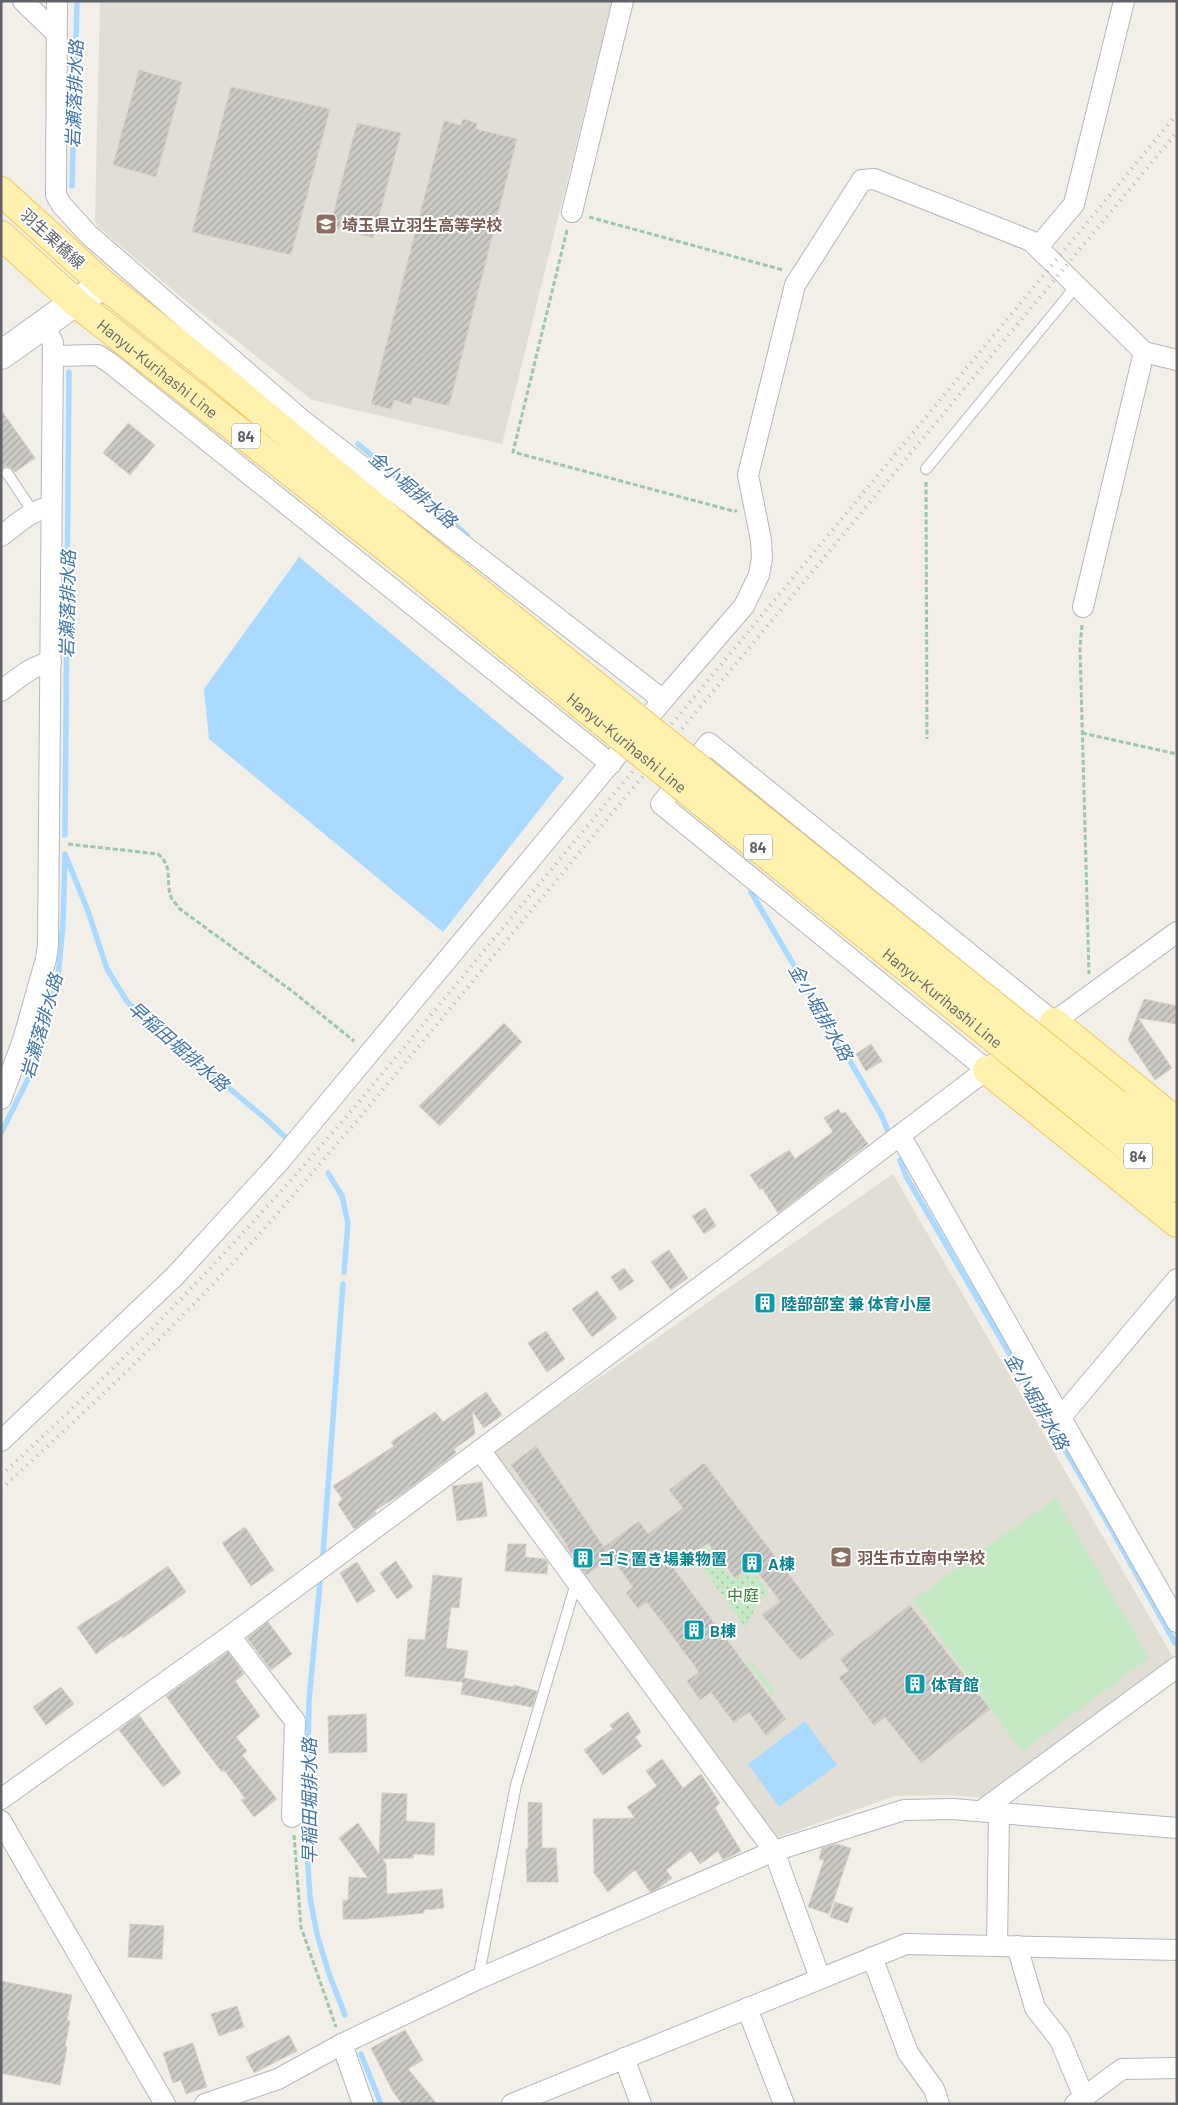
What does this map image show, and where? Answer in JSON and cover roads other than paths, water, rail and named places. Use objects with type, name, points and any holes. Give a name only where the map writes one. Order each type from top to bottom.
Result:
[{"type":"main road","name":"羽生栗橋線","points":[[1,191],[104,284]]},
{"type":"main road","name":"羽生栗橋線","points":[[1,234],[75,302]]},
{"type":"main road","name":"Hanyu-Kurihashi Line","points":[[104,284],[215,373],[423,562],[1177,1188]]},
{"type":"main road","name":"Hanyu-Kurihashi Line","points":[[75,302],[423,562],[1116,1103],[1177,1154]]},
{"type":"main road","points":[[1054,1022],[1177,1122]]},
{"type":"main road","points":[[986,1070],[1177,1223]]},
{"type":"street","points":[[23,1],[56,33]]},
{"type":"street","points":[[57,1],[56,195],[61,204],[88,234],[127,270],[302,420],[662,700]]},
{"type":"street","points":[[572,212],[623,1]]},
{"type":"street","points":[[1038,247],[1074,204],[1124,1]]},
{"type":"street","points":[[1,1441],[175,1276],[279,1162],[368,1052],[611,764],[662,700],[744,606],[759,576],[762,558],[761,540],[748,475],[794,285],[862,180],[874,178],[1031,241],[1144,352],[1177,360]]},
{"type":"street","points":[[1,355],[75,302],[127,270]]},
{"type":"street","points":[[1,1099],[23,1040],[46,959],[48,945],[52,662],[42,510],[53,343],[48,333],[41,326]]},
{"type":"street","points":[[1083,607],[1144,352]]},
{"type":"street","points":[[53,356],[98,355],[110,362],[611,764]]},
{"type":"street","points":[[1,536],[42,510]]},
{"type":"street","points":[[1,691],[29,670],[52,662]]},
{"type":"street","points":[[986,1070],[661,804],[710,743],[1054,1022]]},
{"type":"street","points":[[1,1799],[230,1636],[986,1070],[1091,996],[1177,932]]},
{"type":"street","points":[[900,1135],[1177,1622]]},
{"type":"street","points":[[1061,1417],[1177,1279]]},
{"type":"street","points":[[480,1450],[774,1851],[820,1978]]},
{"type":"street","points":[[230,1636],[295,1720],[292,1817]]},
{"type":"street","points":[[990,1812],[1177,1667]]},
{"type":"street","points":[[205,2104],[278,2079],[342,2044],[478,1979],[774,1851],[904,1810],[953,1809],[1177,1828]]},
{"type":"street","points":[[990,1812],[997,1946]]},
{"type":"street","points":[[1,1821],[165,2104]]},
{"type":"street","points":[[512,2104],[906,1944],[1177,1950]]},
{"type":"street","points":[[1017,1946],[1035,2008],[1060,2040],[1080,2100],[1122,2069],[1177,2068]]},
{"type":"street","points":[[872,1957],[908,2053],[934,2089],[939,2104]]},
{"type":"street","points":[[748,2008],[784,2104]]},
{"type":"street","points":[[342,2044],[362,2104]]},
{"type":"street","points":[[624,2058],[641,2104]]},
{"type":"lane","points":[[926,469],[1077,285]]},
{"type":"lane","points":[[8,473],[42,510]]},
{"type":"lane","points":[[478,1979],[516,1785],[576,1583]]},
{"type":"water","points":[[299,557],[564,778],[443,932],[209,739],[204,689]]},
{"type":"water","points":[[805,1721],[837,1765],[779,1807],[748,1764]]},
{"type":"waterway","name":"岩瀬落排水路","points":[[72,186],[77,1]]},
{"type":"waterway","name":"岩瀬落排水路","points":[[65,835],[69,372]]},
{"type":"waterway","name":"金小堀排水路","points":[[358,444],[467,535]]},
{"type":"waterway","name":"早稲田堀排水路","points":[[65,854],[88,911],[107,969],[128,1003],[285,1137]]},
{"type":"waterway","name":"岩瀬落排水路","points":[[1,1133],[29,1077],[44,1033],[58,977],[63,924],[65,856]]},
{"type":"waterway","name":"金小堀排水路","points":[[751,892],[882,1116],[889,1134]]},
{"type":"waterway","name":"金小堀排水路","points":[[900,1160],[906,1176],[1105,1518],[1175,1643]]},
{"type":"waterway","name":"早稲田堀排水路","points":[[328,1173],[342,1196],[348,1223],[344,1272]]},
{"type":"waterway","name":"早稲田堀排水路","points":[[323,1554],[343,1284]]},
{"type":"waterway","name":"早稲田堀排水路","points":[[320,1582],[309,1701],[306,1834],[310,1898],[317,1934],[328,1971],[345,2015]]},
{"type":"waterway","name":"早稲田堀排水路","points":[[361,2054],[381,2104]]},
{"type":"railway","points":[[1,1475],[137,1345],[265,1209],[348,1115],[1177,114]]},
{"type":"railway","points":[[1,1489],[105,1392],[172,1326],[281,1210],[1177,132]]},
{"type":"place","name":"埼玉県立羽生高等学校","points":[[326,224]]},
{"type":"place","name":"陸部部室 兼 体育小屋","points":[[765,1303]]},
{"type":"place","name":"羽生市立南中学校","points":[[841,1557]]},
{"type":"place","name":"ゴミ置き場兼物置","points":[[583,1558]]},
{"type":"place","name":"A棟","points":[[752,1563]]},
{"type":"place","name":"B棟","points":[[694,1630]]},
{"type":"place","name":"体育館","points":[[915,1684]]},
{"type":"park label","name":"中庭","points":[[743,1594]]}]
